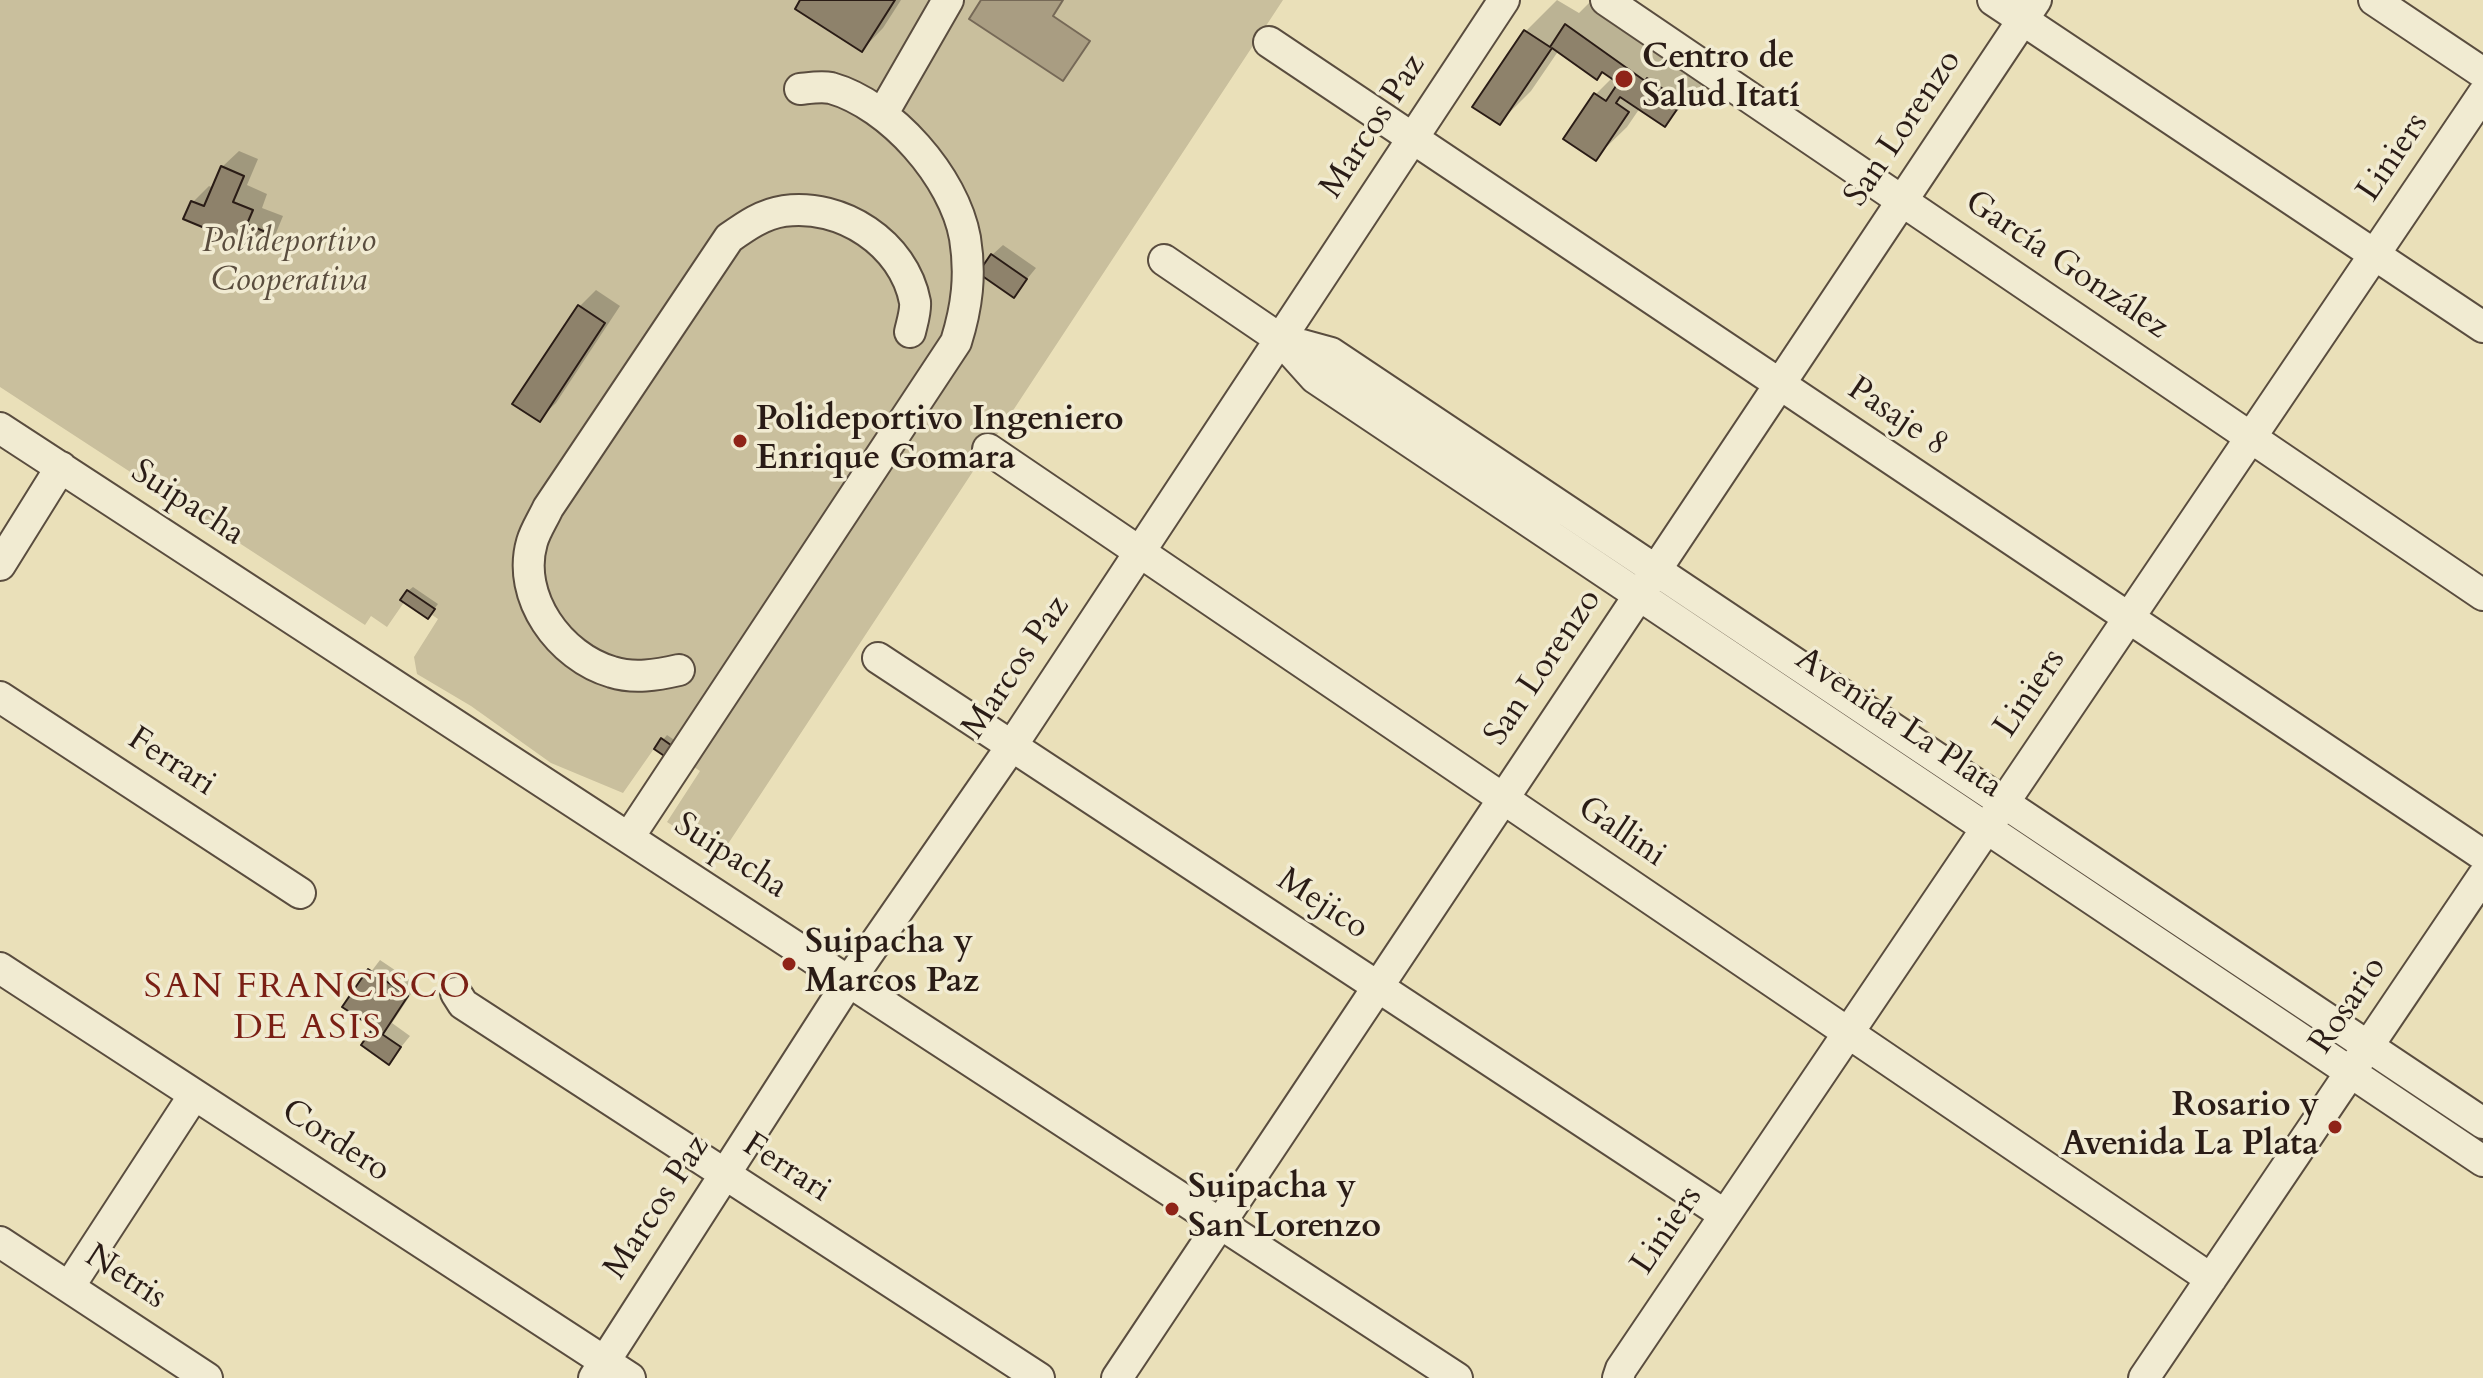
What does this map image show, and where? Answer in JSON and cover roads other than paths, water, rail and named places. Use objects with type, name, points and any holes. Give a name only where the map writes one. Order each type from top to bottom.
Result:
[{"type":"street","points":[[883,113],[948,0]]},
{"type":"street","name":"Marcos Paz","points":[[599,1370],[849,981],[1011,747],[1504,0]]},
{"type":"street","name":"García González","points":[[1606,0],[2483,595]]},
{"type":"street","points":[[1993,0],[2029,10],[2375,255],[2483,327]]},
{"type":"street","points":[[2374,0],[2483,73]]},
{"type":"street","name":"San Lorenzo","points":[[1117,1378],[2029,10]]},
{"type":"street","name":"Pasaje 8","points":[[1269,42],[2483,855]]},
{"type":"street","points":[[629,837],[956,342],[969,282],[965,236],[949,196],[928,160],[883,113],[860,99],[827,87],[800,89]]},
{"type":"street","name":"Liniers","points":[[1618,1378],[2483,94]]},
{"type":"street","points":[[679,670],[635,675],[613,673],[582,660],[557,638],[539,609],[530,577],[531,543],[548,508],[729,238],[753,220],[782,211],[811,210],[842,217],[879,239],[904,271],[915,304],[910,332]]},
{"type":"street","name":"Avenida La Plata","points":[[1164,260],[1280,339],[1315,378],[2483,1161]]},
{"type":"street","name":"Avenida La Plata","points":[[1280,339],[1331,353],[2483,1123]]},
{"type":"street","name":"Suipacha","points":[[0,428],[1457,1378]]},
{"type":"street","name":"Gallini","points":[[988,449],[2211,1279]]},
{"type":"street","points":[[0,565],[61,467]]},
{"type":"street","name":"Mejico","points":[[878,658],[1725,1215]]},
{"type":"street","name":"Ferrari","points":[[0,697],[300,893]]},
{"type":"street","name":"Rosario","points":[[2144,1378],[2483,876]]},
{"type":"street","name":"Cordero","points":[[0,968],[194,1095],[599,1370],[630,1378]]},
{"type":"street","name":"Ferrari","points":[[456,993],[463,1004],[1039,1378]]},
{"type":"street","points":[[69,1287],[194,1095]]},
{"type":"street","name":"Netris","points":[[0,1242],[207,1378]]},
{"type":"place","name":"Centro de Salud Itatí","points":[[1624,79]]},
{"type":"place","name":"Polideportivo Ingeniero Enrique Gomara","points":[[740,441]]},
{"type":"place","name":"Suipacha y Marcos Paz","points":[[789,964]]},
{"type":"place","name":"Rosario y Avenida La Plata","points":[[2335,1127]]},
{"type":"place","name":"Suipacha y San Lorenzo","points":[[1172,1209]]},
{"type":"district","name":"SAN FRANCISCO DE ASIS","points":[[308,1010]]},
{"type":"park label","name":"Polideportivo Cooperativa","points":[[289,262]]}]
